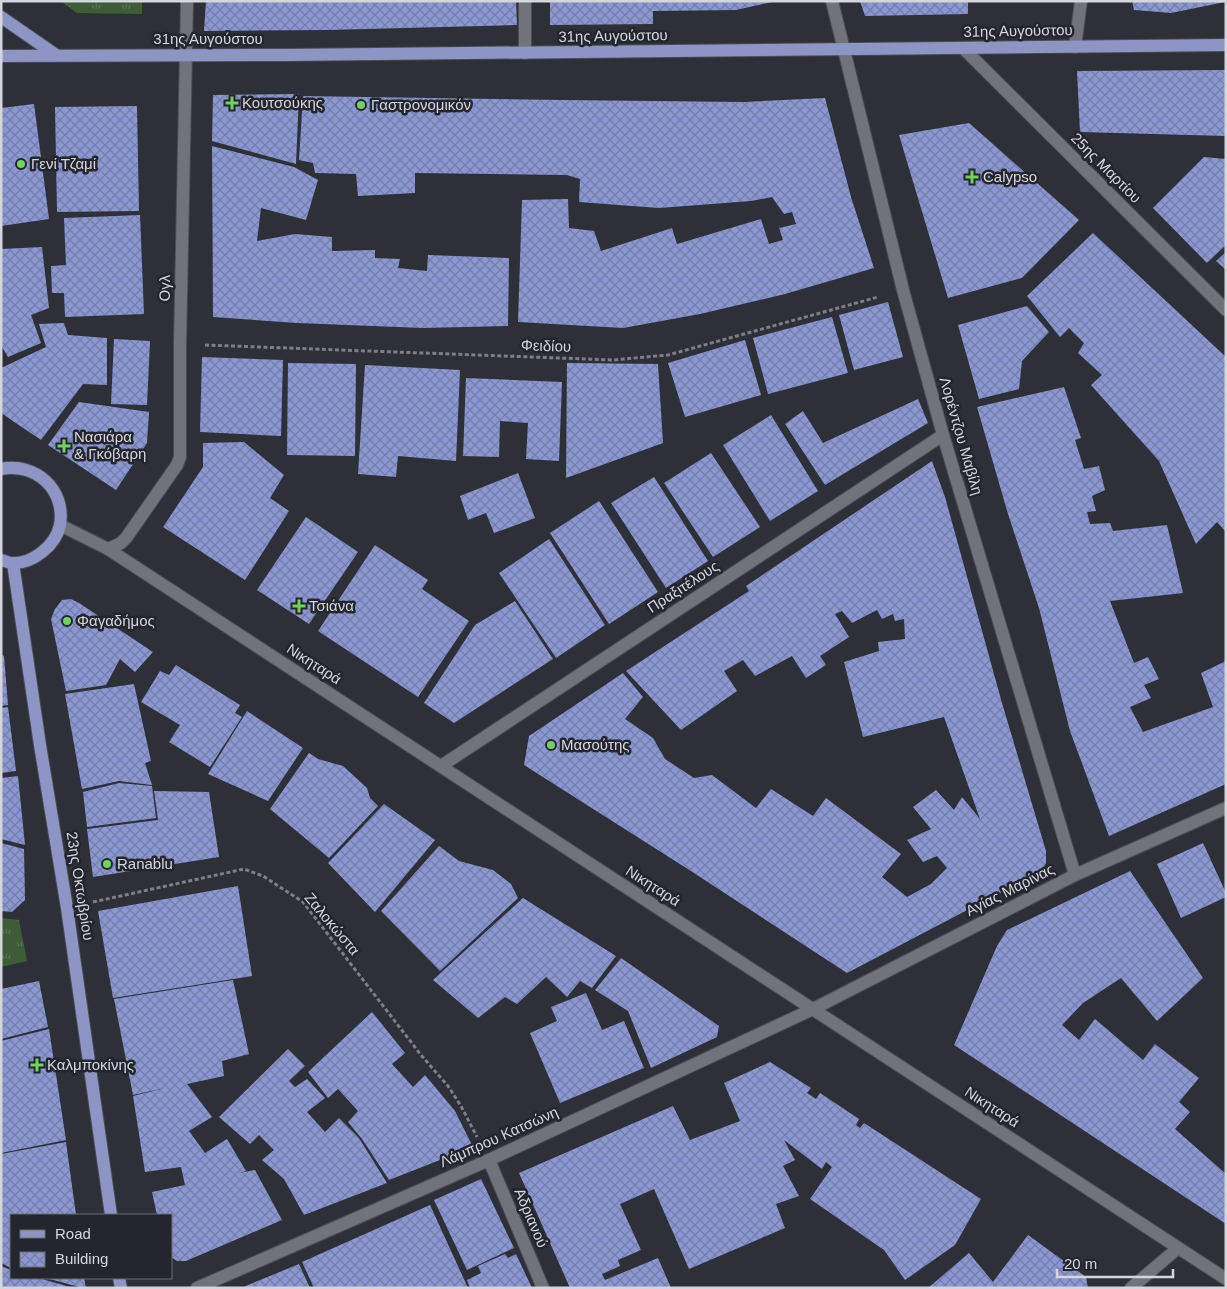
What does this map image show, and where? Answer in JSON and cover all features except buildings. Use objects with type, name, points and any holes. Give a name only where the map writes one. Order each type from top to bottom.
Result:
[{"type":"main road","points":[[1,18],[56,55]]},
{"type":"main road","name":"31ης Αυγούστου","points":[[1,56],[525,53],[1226,45]]},
{"type":"main road","points":[[1,470],[12,467],[34,471],[50,485],[59,504],[60,525],[51,545],[34,558],[7,562]]},
{"type":"main road","name":"23ης Οκτωβρίου","points":[[7,562],[67,908],[111,1214]]},
{"type":"street","name":"Ογλ","points":[[108,549],[121,543],[126,538],[177,465],[180,457],[180,344],[188,1]]},
{"type":"street","points":[[525,1],[525,53]]},
{"type":"street","name":"Λορέντζου Μαβίλη","points":[[832,1],[903,290],[943,434],[1075,875]]},
{"type":"street","points":[[1075,47],[1081,1]]},
{"type":"street","name":"25ης Μαρτίου","points":[[963,48],[1226,310]]},
{"type":"street","name":"Πραξιτέλους","points":[[441,766],[943,434]]},
{"type":"street","name":"Νικηταρά","points":[[60,525],[108,549],[1226,1279]]},
{"type":"street","name":"Αγίας Μαρίνας","points":[[813,1009],[1075,875],[1226,808]]},
{"type":"street","name":"Λάμπρου Κατσώνη","points":[[196,1288],[488,1160],[813,1009]]},
{"type":"street","name":"Αδριανού","points":[[488,1160],[543,1288]]},
{"type":"street","points":[[1131,1288],[1178,1248]]},
{"type":"path","name":"Φειδίου","points":[[180,344],[612,360],[668,355],[903,290]]},
{"type":"path","name":"Ζαλοκώστα","points":[[67,908],[244,868],[263,876],[303,902],[421,1055],[448,1086],[461,1106],[488,1160]]},
{"type":"green space","points":[[61,1],[142,1],[142,14],[77,13]]},
{"type":"green space","points":[[1,918],[19,920],[27,961],[1,967]]},
{"type":"place","name":"Κουτσούκης","points":[[232,103]]},
{"type":"place","name":"Γαστρονομικόν","points":[[361,105]]},
{"type":"place","name":"Γενί Τζαμί","points":[[21,164]]},
{"type":"place","name":"Calypso","points":[[972,177]]},
{"type":"place","name":"Νασιάρα & Γκόβαρη","points":[[64,446]]},
{"type":"place","name":"Τσιάνα","points":[[299,606]]},
{"type":"place","name":"Φαγαδήμος","points":[[67,621]]},
{"type":"place","name":"Μασούτης","points":[[551,745]]},
{"type":"place","name":"Ranablu","points":[[107,864]]},
{"type":"place","name":"Καλμποκίνης","points":[[37,1065]]}]
